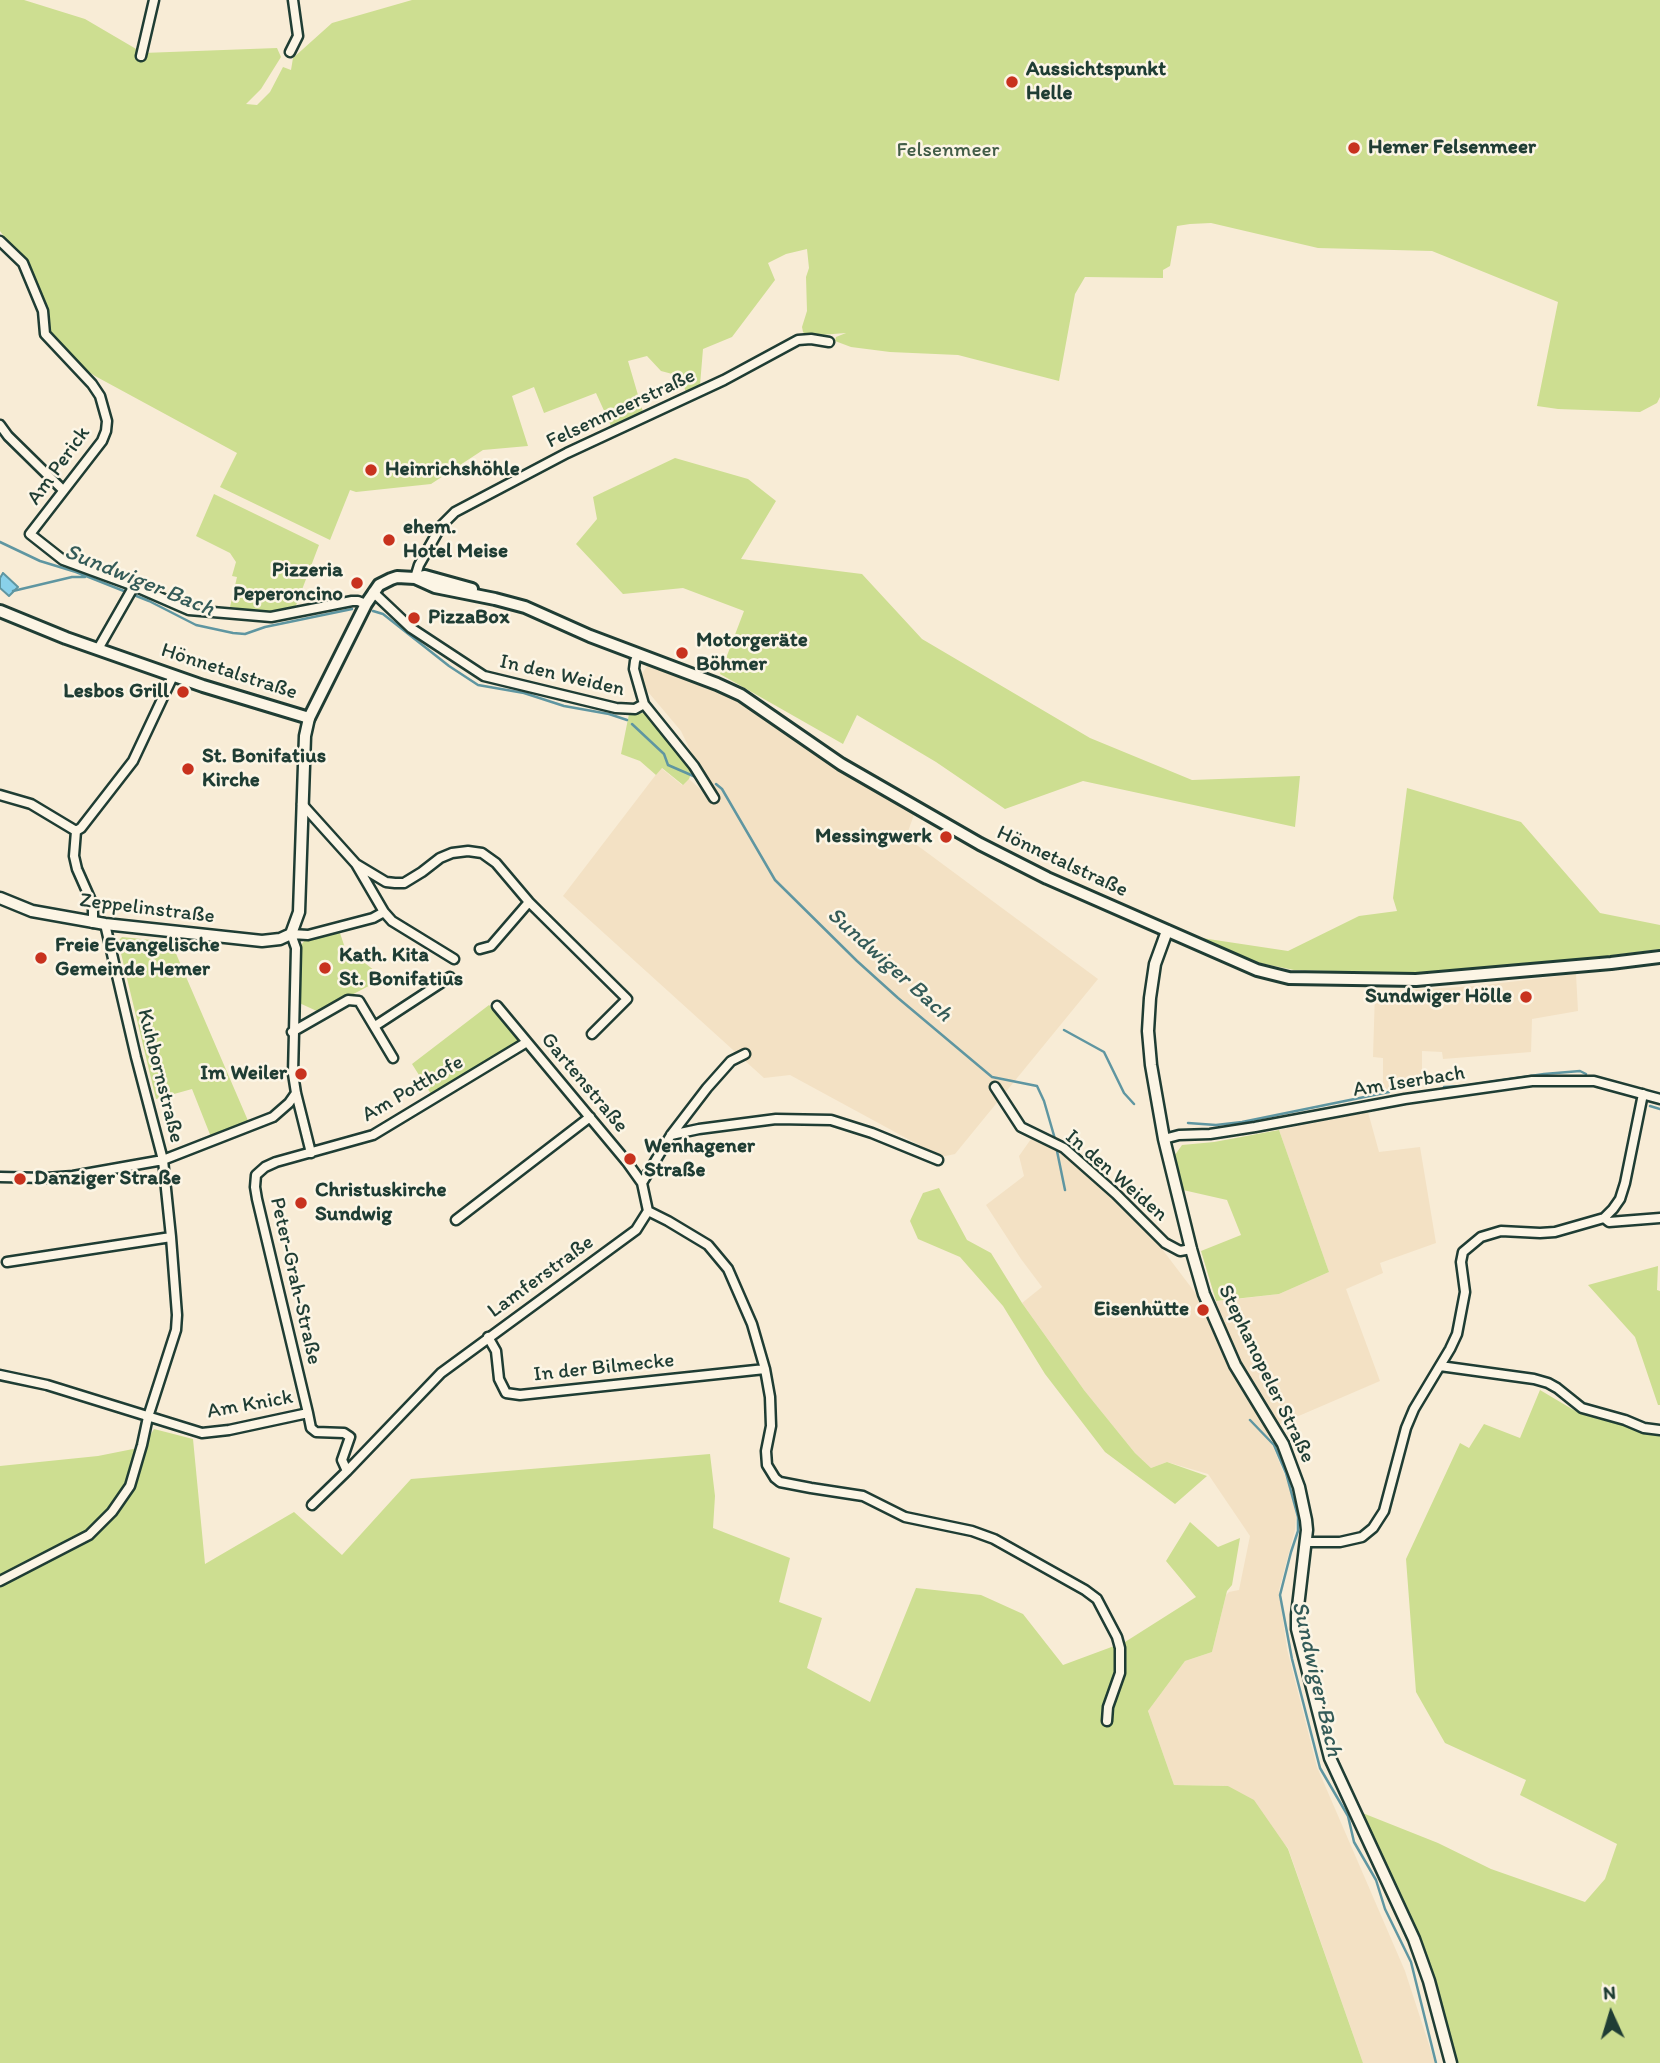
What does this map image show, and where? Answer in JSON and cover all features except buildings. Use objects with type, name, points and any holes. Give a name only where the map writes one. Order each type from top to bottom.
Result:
[{"type":"main road","name":"Hönnetalstraße","points":[[0,611],[173,676],[309,718],[366,604],[379,585],[391,579],[405,577],[437,578],[526,607],[741,695],[841,764],[949,827],[1046,878],[1256,970],[1289,978],[1416,980],[1660,957]]},
{"type":"street","points":[[141,56],[154,0]]},
{"type":"street","points":[[290,52],[299,28],[293,0]]},
{"type":"street","name":"Am Perick","points":[[0,241],[23,263],[43,311],[45,334],[92,384],[100,396],[107,421],[102,441],[30,534],[63,560],[133,587]]},
{"type":"street","name":"Felsenmeerstraße","points":[[415,578],[419,565],[441,526],[455,512],[578,448],[713,385],[798,340],[811,338],[829,342]]},
{"type":"street","points":[[0,425],[63,490]]},
{"type":"street","points":[[98,649],[133,587],[182,608],[271,617],[352,601],[366,604]]},
{"type":"street","name":"In den Weiden","points":[[373,592],[411,628],[484,676],[616,708],[635,709],[644,704]]},
{"type":"street","name":"In den Weiden","points":[[638,654],[634,669],[644,704],[694,766],[714,798]]},
{"type":"street","points":[[76,831],[133,761],[173,676]]},
{"type":"street","points":[[309,718],[305,736],[299,912],[291,934],[296,948],[293,1074],[311,1153]]},
{"type":"street","points":[[0,795],[31,804],[76,831]]},
{"type":"street","name":"Gartenstraße","points":[[302,804],[356,864],[392,921],[454,959]]},
{"type":"street","points":[[76,831],[74,856],[93,905],[93,922]]},
{"type":"street","name":"Gartenstraße","points":[[356,864],[386,882],[404,883],[440,858],[468,851],[482,853],[496,863],[529,902],[627,999],[592,1034]]},
{"type":"street","name":"Zeppelinstraße","points":[[0,898],[32,911],[105,924],[262,941],[280,939],[291,934]]},
{"type":"street","points":[[480,949],[491,946],[529,902]]},
{"type":"street","points":[[291,934],[308,935],[373,918],[384,912]]},
{"type":"street","name":"Kuhbornstraße","points":[[0,1581],[89,1535],[113,1512],[130,1486],[148,1417],[176,1330],[177,1314],[163,1160],[138,1068],[105,924]]},
{"type":"street","name":"Stephanopeler Straße","points":[[1167,932],[1155,964],[1148,1014],[1151,1065],[1164,1139],[1191,1249],[1201,1286],[1235,1365],[1283,1444],[1303,1503],[1306,1542],[1297,1623],[1330,1758],[1414,1939],[1429,1981],[1451,2063]]},
{"type":"street","points":[[375,1027],[450,977]]},
{"type":"street","points":[[292,1032],[348,1000],[359,1001],[393,1058]]},
{"type":"street","name":"Gartenstraße","points":[[497,1006],[642,1183]]},
{"type":"street","name":"Am Potthofe","points":[[311,1153],[373,1135],[527,1042]]},
{"type":"street","points":[[745,1054],[731,1061],[707,1087],[671,1135],[642,1183],[648,1211],[708,1245],[728,1269],[752,1324],[765,1369],[770,1396],[771,1426],[766,1451],[767,1465],[780,1482],[863,1496],[905,1517],[972,1531],[994,1539],[1097,1599],[1120,1648],[1120,1673],[1108,1707],[1107,1721]]},
{"type":"street","name":"Am Iserbach","points":[[1164,1139],[1179,1135],[1244,1129],[1405,1099],[1532,1081],[1594,1081],[1660,1099]]},
{"type":"street","name":"In den Weiden","points":[[995,1087],[1021,1127],[1064,1148],[1116,1194],[1165,1243],[1180,1251],[1191,1249]]},
{"type":"street","points":[[0,1177],[73,1176],[163,1160],[273,1116],[289,1103],[296,1093]]},
{"type":"street","points":[[1306,1542],[1340,1542],[1362,1537],[1373,1528],[1384,1511],[1413,1409],[1457,1334],[1465,1292],[1461,1262],[1463,1252],[1481,1237],[1501,1230],[1555,1232],[1604,1218],[1620,1199],[1643,1094]]},
{"type":"street","points":[[456,1220],[590,1117]]},
{"type":"street","points":[[671,1135],[776,1119],[831,1121],[872,1133],[938,1160]]},
{"type":"street","name":"Peter-Grah-Straße","points":[[308,1413],[255,1187],[256,1175],[265,1167],[311,1153]]},
{"type":"street","name":"Lamferstraße","points":[[312,1505],[441,1373],[636,1230],[648,1211]]},
{"type":"street","points":[[1604,1218],[1609,1222],[1660,1219]]},
{"type":"street","points":[[7,1262],[171,1237]]},
{"type":"street","name":"In der Bilmecke","points":[[488,1337],[496,1351],[499,1379],[506,1393],[520,1395],[765,1369]]},
{"type":"street","points":[[1440,1366],[1548,1383],[1582,1408],[1643,1428],[1660,1430]]},
{"type":"street","name":"Am Knick","points":[[0,1375],[47,1385],[202,1433],[308,1413],[311,1428],[316,1432],[344,1433],[350,1437],[342,1460],[347,1471]]},
{"type":"shaded area","points":[[647,666],[677,674],[734,696],[915,812],[906,837],[1098,979],[955,1154],[941,1157],[790,1075],[764,1078],[563,896],[661,768],[682,785],[689,779],[711,799],[718,795],[681,731],[638,680]]},
{"type":"shaded area","points":[[1576,974],[1578,1011],[1532,1019],[1531,1052],[1443,1059],[1442,1052],[1422,1051],[1422,1084],[1383,1090],[1383,1058],[1373,1057],[1375,992],[1476,986]]},
{"type":"shaded area","points":[[1368,1112],[1379,1152],[1420,1147],[1436,1243],[1380,1263],[1383,1273],[1346,1289],[1380,1381],[1266,1430],[1290,1488],[1296,1516],[1295,1530],[1279,1590],[1287,1649],[1317,1767],[1405,1971],[1435,2063],[1363,2063],[1288,1848],[1228,1786],[1174,1785],[1148,1711],[1185,1661],[1212,1652],[1226,1595],[1239,1590],[1250,1536],[1208,1474],[1167,1462],[1151,1468],[1135,1453],[1084,1390],[1022,1303],[1042,1287],[986,1205],[1024,1176],[1019,1156],[1031,1139],[1066,1154],[1159,1245],[1203,1303],[1279,1294],[1329,1272],[1279,1130]]},
{"type":"green space","name":"Felsenmeer","points":[[0,0],[24,0],[85,19],[143,53],[277,48],[281,57],[261,89],[246,104],[257,105],[270,92],[283,67],[291,70],[293,58],[332,23],[412,0],[1660,0],[1660,397],[1657,403],[1640,412],[1537,406],[1558,302],[1432,251],[1318,248],[1211,223],[1177,226],[1170,266],[1163,270],[1163,278],[1085,277],[1075,294],[1059,381],[958,355],[890,352],[851,347],[835,341],[836,337],[846,333],[807,336],[802,327],[807,311],[807,249],[786,254],[768,263],[775,280],[732,337],[703,349],[700,385],[686,392],[680,376],[661,371],[647,356],[628,361],[643,412],[611,426],[596,393],[544,413],[534,387],[512,396],[528,446],[483,450],[431,484],[356,492],[350,490],[330,540],[220,487],[237,453],[95,376],[77,364],[46,334],[27,269],[0,231]]},
{"type":"green space","points":[[675,458],[748,479],[776,501],[741,559],[862,574],[922,639],[1090,738],[1192,780],[1300,776],[1295,827],[1083,781],[1005,809],[936,762],[857,715],[843,744],[720,674],[744,611],[683,588],[623,594],[576,544],[597,519],[593,497]]},
{"type":"green space","points":[[214,494],[319,545],[295,608],[271,613],[230,607],[237,577],[232,576],[236,562],[230,553],[196,536]]},
{"type":"green space","points":[[645,713],[692,771],[683,785],[662,768],[656,775],[640,761],[621,754],[629,714]]},
{"type":"green space","points":[[1407,788],[1521,822],[1600,913],[1660,925],[1660,949],[1575,960],[1412,973],[1294,970],[1250,961],[1195,937],[1288,951],[1359,916],[1397,911],[1393,898]]},
{"type":"green space","points":[[339,930],[350,963],[361,960],[384,978],[319,1012],[297,1002],[300,947],[306,938]]},
{"type":"green space","points":[[122,937],[171,942],[249,1123],[211,1137],[192,1089],[156,1099],[118,941]]},
{"type":"green space","points":[[489,1005],[522,1041],[431,1094],[412,1064]]},
{"type":"green space","points":[[1279,1130],[1329,1272],[1279,1294],[1216,1301],[1201,1251],[1241,1235],[1227,1200],[1183,1190],[1175,1155],[1182,1145]]},
{"type":"green space","points":[[939,1188],[967,1240],[991,1253],[1022,1303],[1084,1390],[1135,1453],[1151,1468],[1167,1462],[1207,1476],[1175,1504],[1105,1452],[1045,1374],[1003,1306],[960,1257],[918,1239],[910,1221],[923,1193]]},
{"type":"green space","points":[[1658,1266],[1660,1405],[1635,1337],[1588,1285]]},
{"type":"green space","points":[[1540,1390],[1577,1412],[1660,1432],[1660,2063],[1455,2063],[1419,1935],[1360,1812],[1438,1843],[1491,1869],[1585,1902],[1605,1879],[1617,1844],[1520,1795],[1526,1780],[1445,1743],[1416,1692],[1406,1559],[1460,1443],[1469,1448],[1484,1424],[1520,1438]]},
{"type":"green space","points":[[154,1429],[193,1439],[205,1564],[294,1512],[342,1555],[411,1479],[710,1454],[715,1496],[713,1528],[790,1558],[779,1602],[822,1618],[807,1668],[870,1702],[916,1588],[981,1595],[1023,1614],[1063,1665],[1125,1642],[1196,1597],[1166,1561],[1190,1522],[1218,1547],[1240,1538],[1232,1585],[1227,1591],[1212,1652],[1185,1661],[1148,1711],[1174,1785],[1228,1786],[1254,1800],[1288,1849],[1363,2063],[0,2063],[0,1466],[98,1456],[143,1447]]},
{"type":"water","points":[[3,573],[18,587],[9,596],[0,588]]},
{"type":"waterway","name":"Sundwiger Bach","points":[[0,542],[40,561],[149,601],[196,625],[233,633],[245,634],[265,627],[352,609]]},
{"type":"waterway","points":[[13,591],[72,577],[85,577]]},
{"type":"waterway","name":"Sundwiger Bach","points":[[373,611],[383,614],[449,666],[478,685],[524,693],[564,706],[627,720]]},
{"type":"waterway","name":"Sundwiger Bach","points":[[632,724],[664,754],[668,765],[698,778]]},
{"type":"waterway","name":"Sundwiger Bach","points":[[716,784],[722,789],[775,880],[857,961],[992,1077],[1037,1086],[1055,1139]]},
{"type":"waterway","name":"Sundwiger Bach","points":[[1064,1030],[1104,1052],[1124,1093],[1134,1104]]},
{"type":"waterway","points":[[1444,1087],[1544,1074],[1580,1071],[1586,1074]]},
{"type":"waterway","points":[[1188,1123],[1216,1125],[1242,1122],[1389,1092]]},
{"type":"waterway","points":[[1650,1106],[1660,1109]]},
{"type":"waterway","name":"Sundwiger Bach","points":[[1057,1151],[1065,1190]]},
{"type":"waterway","name":"Sundwiger Bach","points":[[1250,1420],[1274,1445],[1286,1473],[1298,1517],[1298,1531],[1280,1595],[1292,1659],[1320,1768],[1348,1816],[1354,1842],[1376,1880],[1385,1909],[1411,1962],[1436,2063]]},
{"type":"place","name":"Aussichtspunkt Helle","points":[[1012,82]]},
{"type":"place","name":"Hemer Felsenmeer","points":[[1354,148]]},
{"type":"place","name":"Heinrichshöhle","points":[[371,470]]},
{"type":"place","name":"ehem. Hotel Meise","points":[[389,540]]},
{"type":"place","name":"Pizzeria Peperoncino","points":[[357,583]]},
{"type":"place","name":"PizzaBox","points":[[414,618]]},
{"type":"place","name":"Motorgeräte Böhmer","points":[[682,653]]},
{"type":"place","name":"Lesbos Grill","points":[[183,692]]},
{"type":"place","name":"St. Bonifatius Kirche","points":[[188,769]]},
{"type":"place","name":"Messingwerk","points":[[946,837]]},
{"type":"place","name":"Freie Evangelische Gemeinde Hemer","points":[[41,958]]},
{"type":"place","name":"Kath. Kita St. Bonifatius","points":[[325,968]]},
{"type":"place","name":"Sundwiger Hölle","points":[[1526,997]]},
{"type":"place","name":"Im Weiler","points":[[301,1074]]},
{"type":"place","name":"Wenhagener Straße","points":[[630,1159]]},
{"type":"place","name":"Danziger Straße","points":[[20,1179]]},
{"type":"place","name":"Christuskirche Sundwig","points":[[301,1203]]},
{"type":"place","name":"Eisenhütte","points":[[1203,1310]]}]
